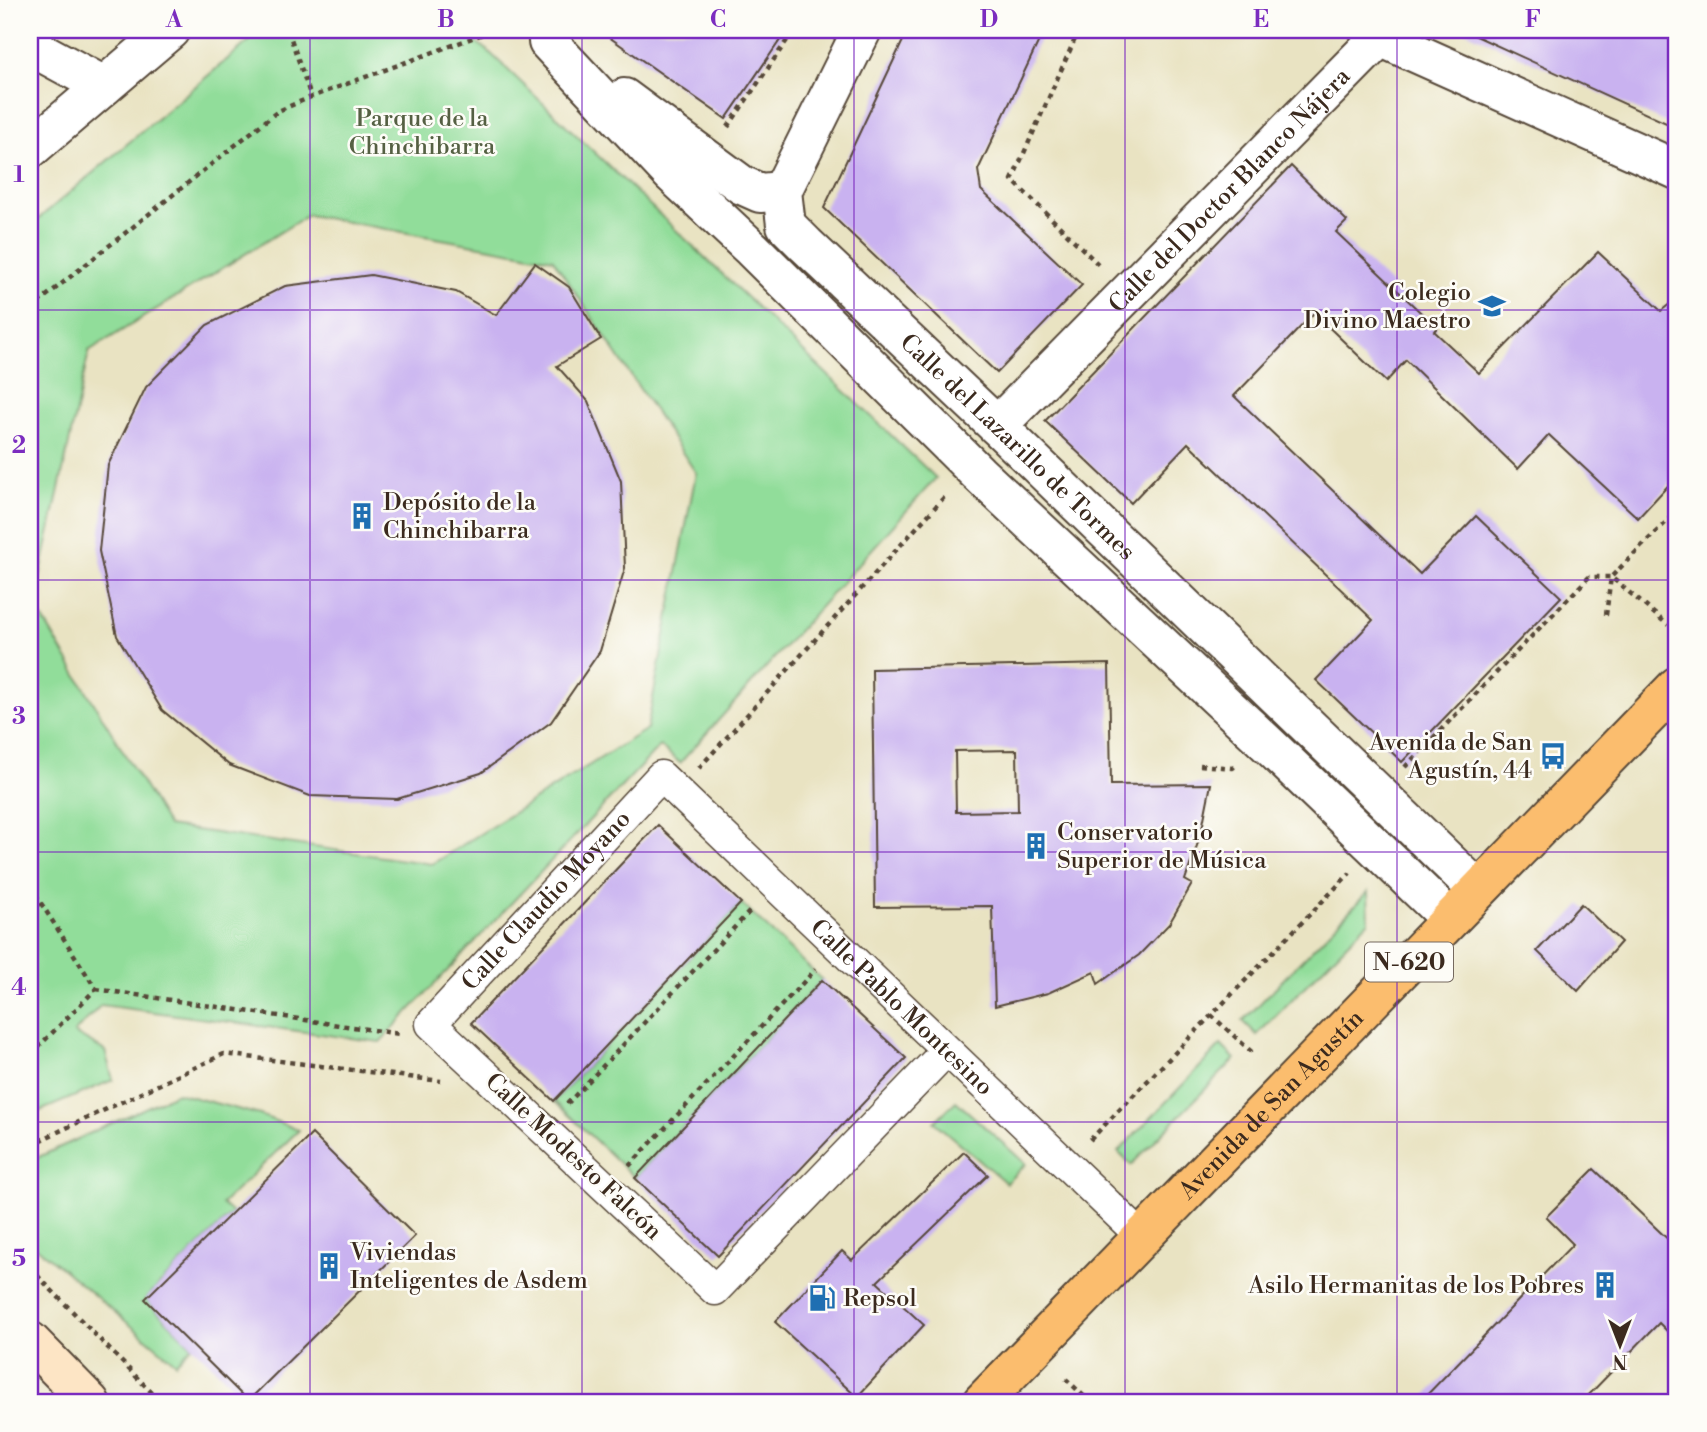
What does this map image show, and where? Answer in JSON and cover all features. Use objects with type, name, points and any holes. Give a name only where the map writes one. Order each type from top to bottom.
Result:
[{"type":"highway","name":"Avenida de San Agustín","points":[[982,1402],[1677,686]]},
{"type":"main road","points":[[30,1340],[90,1402]]},
{"type":"street","points":[[30,149],[170,30]]},
{"type":"street","points":[[782,191],[862,30]]},
{"type":"street","name":"Calle del Lazarillo de Tormes","points":[[540,36],[742,185],[760,193],[782,191],[786,225],[1478,890]]},
{"type":"street","name":"Calle del Lazarillo de Tormes","points":[[540,36],[672,174],[978,473],[1450,919]]},
{"type":"street","name":"Calle del Doctor Blanco Nájera","points":[[997,426],[1380,37],[1677,170]]},
{"type":"street","points":[[30,46],[104,86]]},
{"type":"street","name":"Calle Pablo Montesino","points":[[670,784],[1143,1238]]},
{"type":"street","name":"Calle Claudio Moyano","points":[[431,1024],[670,784]]},
{"type":"street","name":"Calle Modesto Falcón","points":[[431,1024],[715,1290],[947,1051]]},
{"type":"path","points":[[288,30],[311,97]]},
{"type":"path","points":[[727,127],[794,30]]},
{"type":"path","points":[[1079,30],[1012,180],[1101,267]]},
{"type":"path","points":[[30,309],[278,111],[483,34]]},
{"type":"path","points":[[670,784],[953,487]]},
{"type":"path","points":[[1606,615],[1611,577],[1677,511]]},
{"type":"path","points":[[1402,771],[1589,577],[1611,577],[1668,625]]},
{"type":"path","points":[[1200,765],[1233,768],[1243,761]]},
{"type":"path","points":[[1066,1164],[1356,867]]},
{"type":"path","points":[[30,886],[96,989],[404,1034],[431,1024]]},
{"type":"path","points":[[545,1128],[775,886]]},
{"type":"path","points":[[609,1188],[838,946]]},
{"type":"path","points":[[30,1055],[96,989]]},
{"type":"path","points":[[1212,1015],[1254,1054]]},
{"type":"path","points":[[30,1145],[224,1054],[444,1081],[474,1062]]},
{"type":"path","points":[[30,1268],[161,1402]]},
{"type":"path","points":[[1066,1379],[1090,1402]]},
{"type":"green space","name":"Parque de la Chinchibarra","points":[[262,30],[458,30],[486,49],[936,478],[680,763],[660,746],[380,1042],[101,1005],[74,1033],[105,1051],[113,1080],[33,1114],[30,1110],[30,226]],"holes":[[[308,215],[553,259],[696,473],[647,729],[432,864],[168,826],[34,604],[89,351]]]},
{"type":"green space","points":[[1368,892],[1369,921],[1257,1035],[1243,1021]]},
{"type":"green space","points":[[741,903],[822,980],[635,1178],[554,1101]]},
{"type":"green space","points":[[1221,1045],[1235,1059],[1131,1165],[1118,1152]]},
{"type":"green space","points":[[177,1093],[260,1115],[299,1130],[222,1204],[232,1213],[145,1299],[192,1346],[176,1363],[30,1242],[30,1161]]},
{"type":"green space","points":[[956,1101],[1026,1164],[1006,1183],[934,1122]]},
{"type":"building","points":[[599,30],[787,30],[726,119]]},
{"type":"building","points":[[908,30],[1044,30],[978,170],[981,190],[1082,285],[997,373],[824,208]]},
{"type":"building","points":[[1463,30],[1660,30],[1677,38],[1677,128]]},
{"type":"building","points":[[1291,166],[1347,221],[1336,232],[1437,328],[1434,331],[1479,373],[1598,252],[1661,311],[1677,298],[1677,476],[1638,518],[1549,435],[1518,469],[1406,360],[1386,382],[1314,313],[1234,396],[1420,574],[1476,516],[1561,597],[1402,762],[1316,680],[1373,620],[1188,443],[1131,503],[1045,421]]},
{"type":"building","name":"Depósito de la Chinchibarra","points":[[535,263],[569,287],[601,339],[557,366],[588,401],[621,481],[625,568],[600,651],[551,722],[481,773],[397,799],[310,796],[229,765],[162,710],[117,636],[99,551],[108,465],[146,387],[207,325],[285,286],[371,275],[456,292],[496,315]]},
{"type":"building","name":"Conservatorio Superior de Música","points":[[1109,664],[1111,785],[1211,784],[1201,834],[1185,880],[1192,884],[1169,924],[1139,955],[1098,984],[1094,972],[1048,993],[995,1006],[992,906],[875,907],[872,669]],"holes":[[[1017,750],[1018,811],[956,812],[955,751]]]},
{"type":"building","points":[[658,825],[741,903],[554,1101],[471,1023]]},
{"type":"building","points":[[1581,904],[1621,942],[1578,991],[1537,951]]},
{"type":"building","points":[[822,980],[906,1058],[718,1256],[635,1178]]},
{"type":"building","name":"Viviendas Inteligentes de Asdem","points":[[312,1134],[415,1236],[248,1401],[145,1299]]},
{"type":"building","points":[[964,1152],[988,1175],[877,1282],[924,1325],[857,1397],[775,1322],[842,1251],[852,1260]]},
{"type":"building","name":"Asilo Hermanitas de los Pobres","points":[[1594,1169],[1677,1248],[1677,1341],[1659,1323],[1582,1402],[1420,1402],[1573,1244],[1546,1217]]},
{"type":"place","name":"Colegio Divino Maestro","points":[[1492,306]]},
{"type":"place","name":"Depósito de la Chinchibarra","points":[[362,516]]},
{"type":"place","name":"Avenida de San Agustín, 44","points":[[1553,756]]},
{"type":"place","name":"Conservatorio Superior de Música","points":[[1036,846]]},
{"type":"place","name":"Viviendas Inteligentes de Asdem","points":[[329,1266]]},
{"type":"place","name":"Asilo Hermanitas de los Pobres","points":[[1605,1285]]},
{"type":"place","name":"Repsol","points":[[822,1298]]}]
